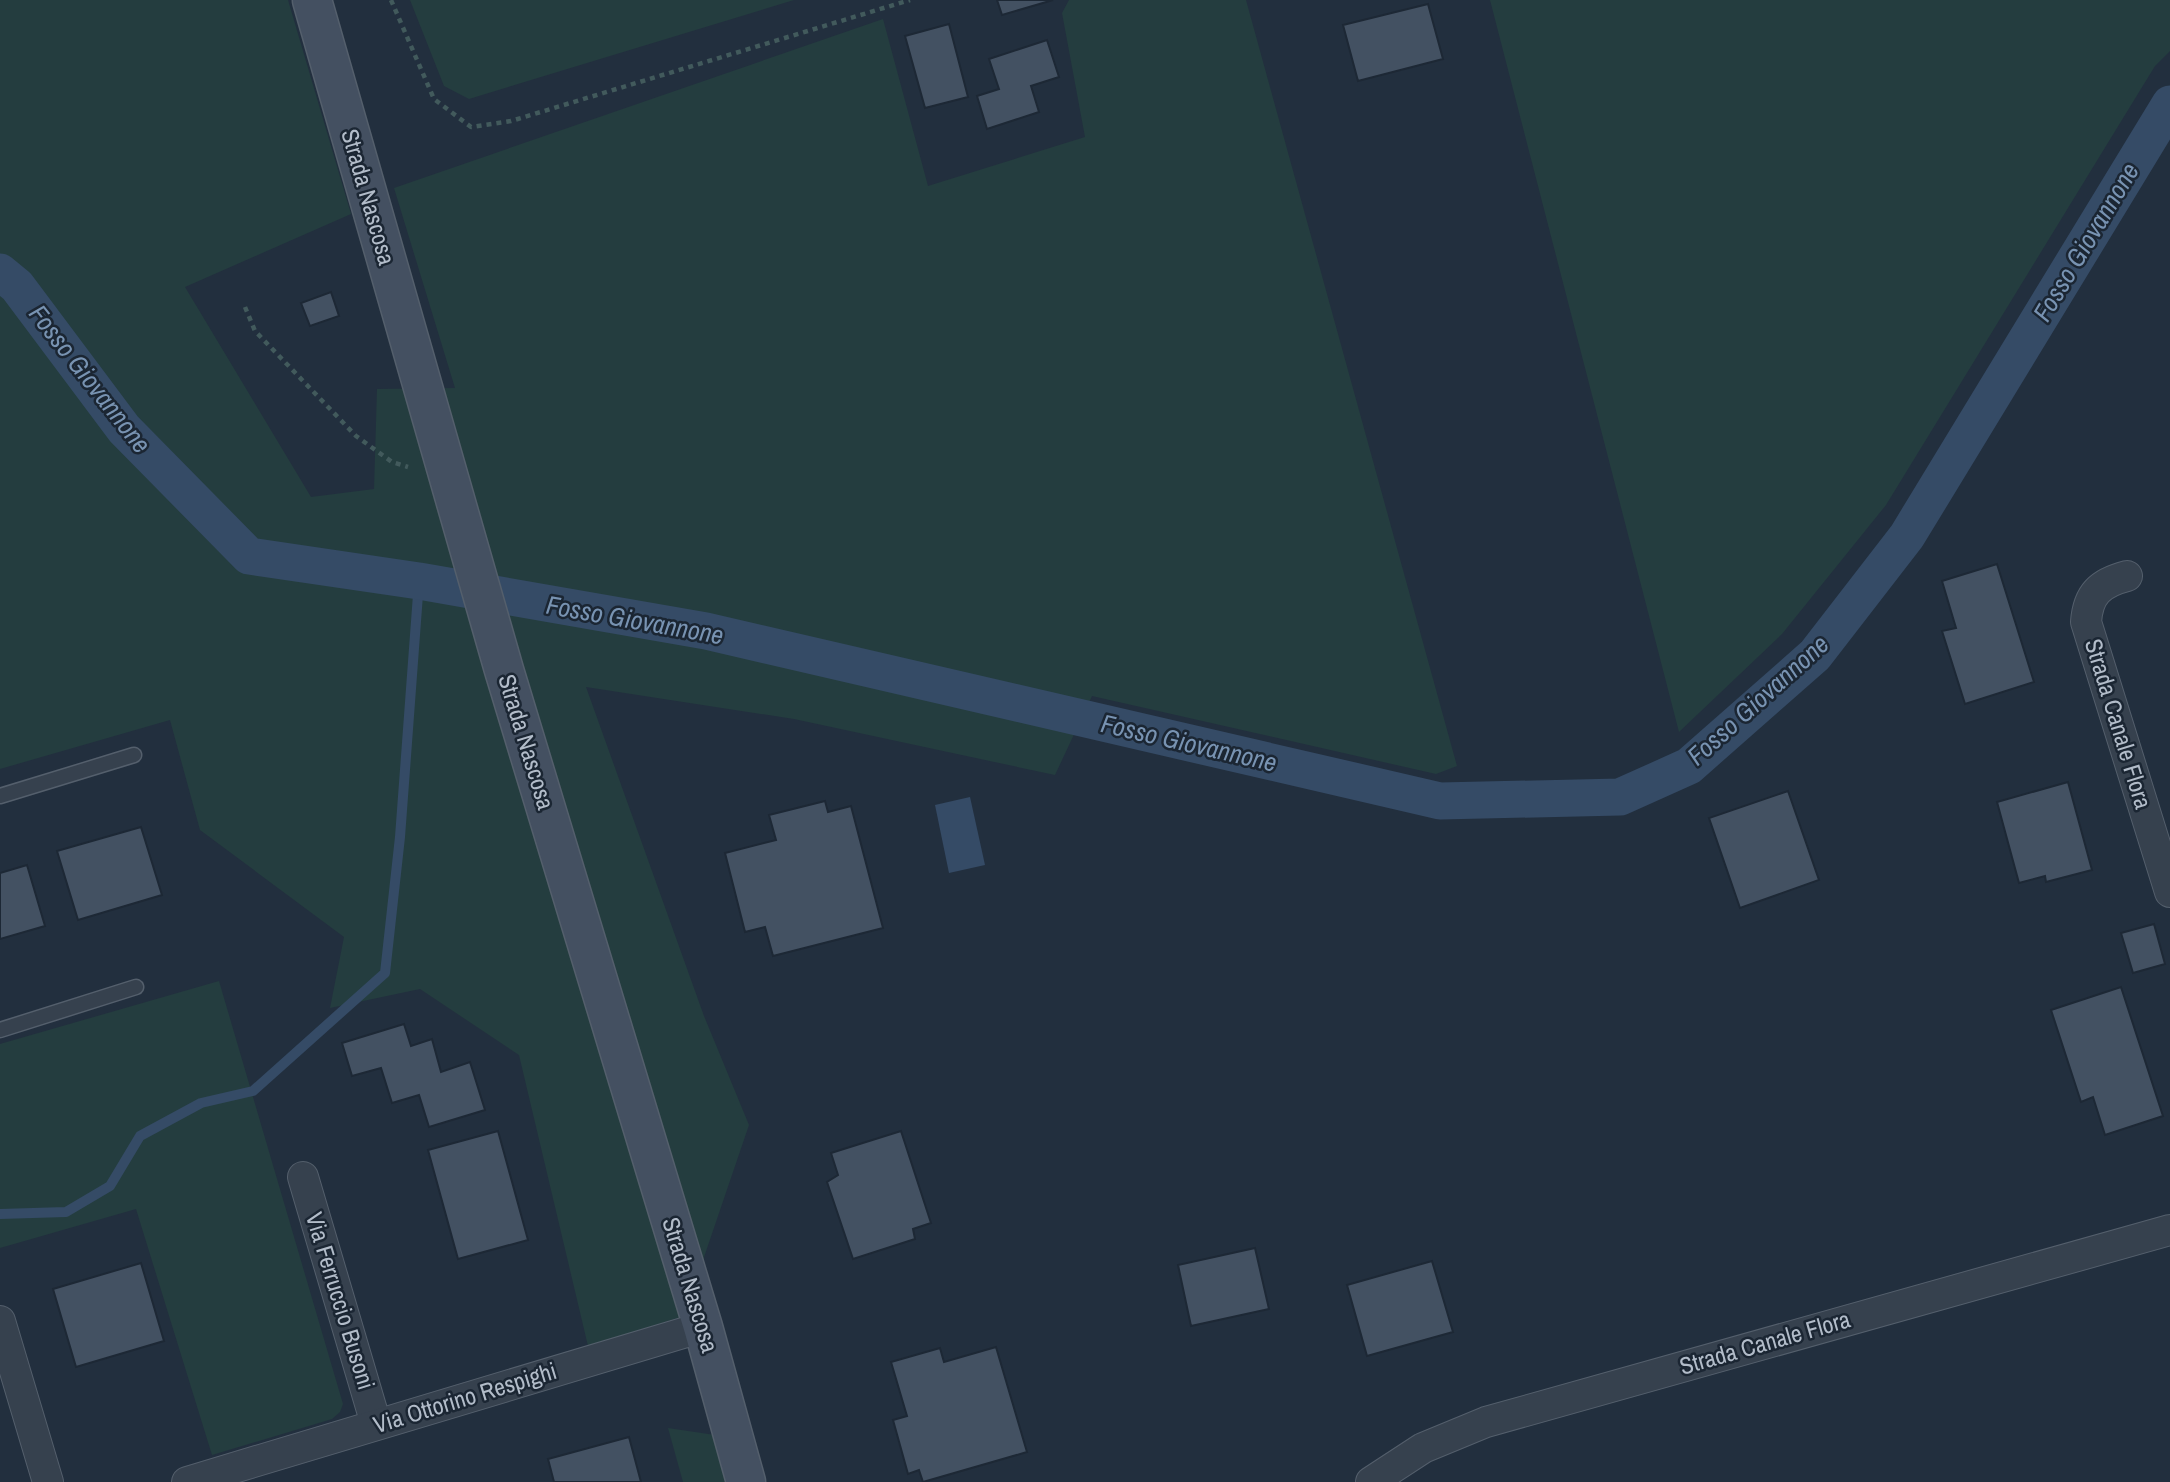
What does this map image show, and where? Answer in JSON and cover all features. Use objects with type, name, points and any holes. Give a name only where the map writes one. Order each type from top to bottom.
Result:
[{"type":"street","name":"Strada Nascosa","points":[[312,0],[504,670],[703,1327],[746,1482]]},
{"type":"street","name":"Strada Canale Flora","points":[[2127,576],[2106,582],[2097,589],[2090,597],[2086,622],[2170,892]]},
{"type":"street","name":"Via Ferruccio Busoni","points":[[303,1177],[376,1424]]},
{"type":"street","name":"Strada Canale Flora","points":[[1371,1482],[1423,1448],[1486,1422],[2170,1230]]},
{"type":"street","points":[[0,1321],[48,1482]]},
{"type":"street","name":"Via Ottorino Respighi","points":[[187,1482],[229,1476],[376,1424],[703,1327]]},
{"type":"lane","points":[[0,796],[134,755]]},
{"type":"lane","points":[[0,1030],[136,987]]},
{"type":"path","points":[[391,0],[434,99],[471,127],[512,121],[910,0]]},
{"type":"path","points":[[245,307],[255,331],[356,436],[392,462],[450,480]]},
{"type":"green space","points":[[0,0],[288,0],[351,214],[185,287],[311,497],[374,489],[377,389],[455,388],[394,188],[883,19],[928,186],[1085,137],[1062,13],[1069,0],[1246,0],[1457,766],[1436,774],[1092,696],[1055,775],[794,719],[586,687],[704,1016],[749,1125],[684,1316],[588,1346],[519,1055],[420,989],[330,1008],[344,937],[200,830],[170,720],[0,769]]},
{"type":"green space","points":[[410,0],[794,0],[469,99],[444,86]]},
{"type":"green space","points":[[1490,0],[2170,0],[2170,51],[2155,66],[1886,505],[1782,634],[1679,732]]},
{"type":"green space","points":[[219,981],[343,1404],[340,1412],[332,1419],[212,1455],[136,1209],[0,1248],[0,1044]]},
{"type":"green space","points":[[668,1428],[715,1435],[729,1482],[683,1482]]},
{"type":"water","points":[[970,797],[985,865],[949,873],[935,805]]},
{"type":"building","points":[[997,0],[1053,0],[1002,15]]},
{"type":"building","points":[[1428,4],[1443,59],[1358,81],[1343,25]]},
{"type":"building","points":[[949,24],[968,97],[925,108],[905,36]]},
{"type":"building","points":[[1047,40],[1059,77],[1031,86],[1039,112],[987,129],[977,96],[999,89],[989,59]]},
{"type":"building","points":[[331,292],[339,316],[310,326],[301,303]]},
{"type":"building","points":[[1997,564],[2034,682],[1965,704],[1942,631],[1956,628],[1942,581]]},
{"type":"building","points":[[2068,782],[2092,870],[2046,882],[2045,876],[2019,883],[1997,802]]},
{"type":"building","points":[[1788,791],[1819,880],[1740,908],[1709,818]]},
{"type":"building","points":[[825,801],[828,812],[851,806],[883,928],[773,956],[765,927],[745,932],[725,853],[776,840],[769,815]]},
{"type":"building","points":[[141,827],[162,895],[78,920],[57,851]]},
{"type":"building","points":[[27,865],[45,926],[0,939],[0,873]]},
{"type":"building","points":[[2154,924],[2165,964],[2133,973],[2121,933]]},
{"type":"building","points":[[2121,987],[2163,1116],[2105,1135],[2093,1097],[2081,1102],[2051,1010]]},
{"type":"building","points":[[404,1024],[411,1046],[432,1039],[441,1072],[470,1062],[485,1110],[429,1127],[419,1095],[392,1103],[381,1068],[352,1076],[342,1043]]},
{"type":"building","points":[[498,1131],[528,1240],[458,1259],[428,1150]]},
{"type":"building","points":[[901,1131],[931,1223],[913,1229],[915,1239],[853,1259],[827,1182],[838,1175],[831,1153]]},
{"type":"building","points":[[1255,1248],[1269,1309],[1191,1326],[1178,1265]]},
{"type":"building","points":[[1432,1261],[1453,1332],[1367,1356],[1347,1285]]},
{"type":"building","points":[[141,1263],[164,1341],[76,1367],[53,1289]]},
{"type":"building","points":[[996,1347],[1027,1452],[923,1482],[919,1470],[908,1474],[893,1420],[907,1416],[891,1362],[940,1348],[944,1362]]},
{"type":"building","points":[[629,1437],[641,1482],[554,1482],[548,1459]]},
{"type":"waterway","name":"Fosso Giovannone","points":[[0,272],[17,286],[124,429],[249,556],[419,581],[706,631],[1440,801],[1620,797],[1689,766],[1815,655],[1907,536],[2170,104]]},
{"type":"waterway","points":[[0,1214],[66,1212],[110,1186],[140,1136],[201,1103],[253,1091],[385,973],[400,837],[419,581]]}]
